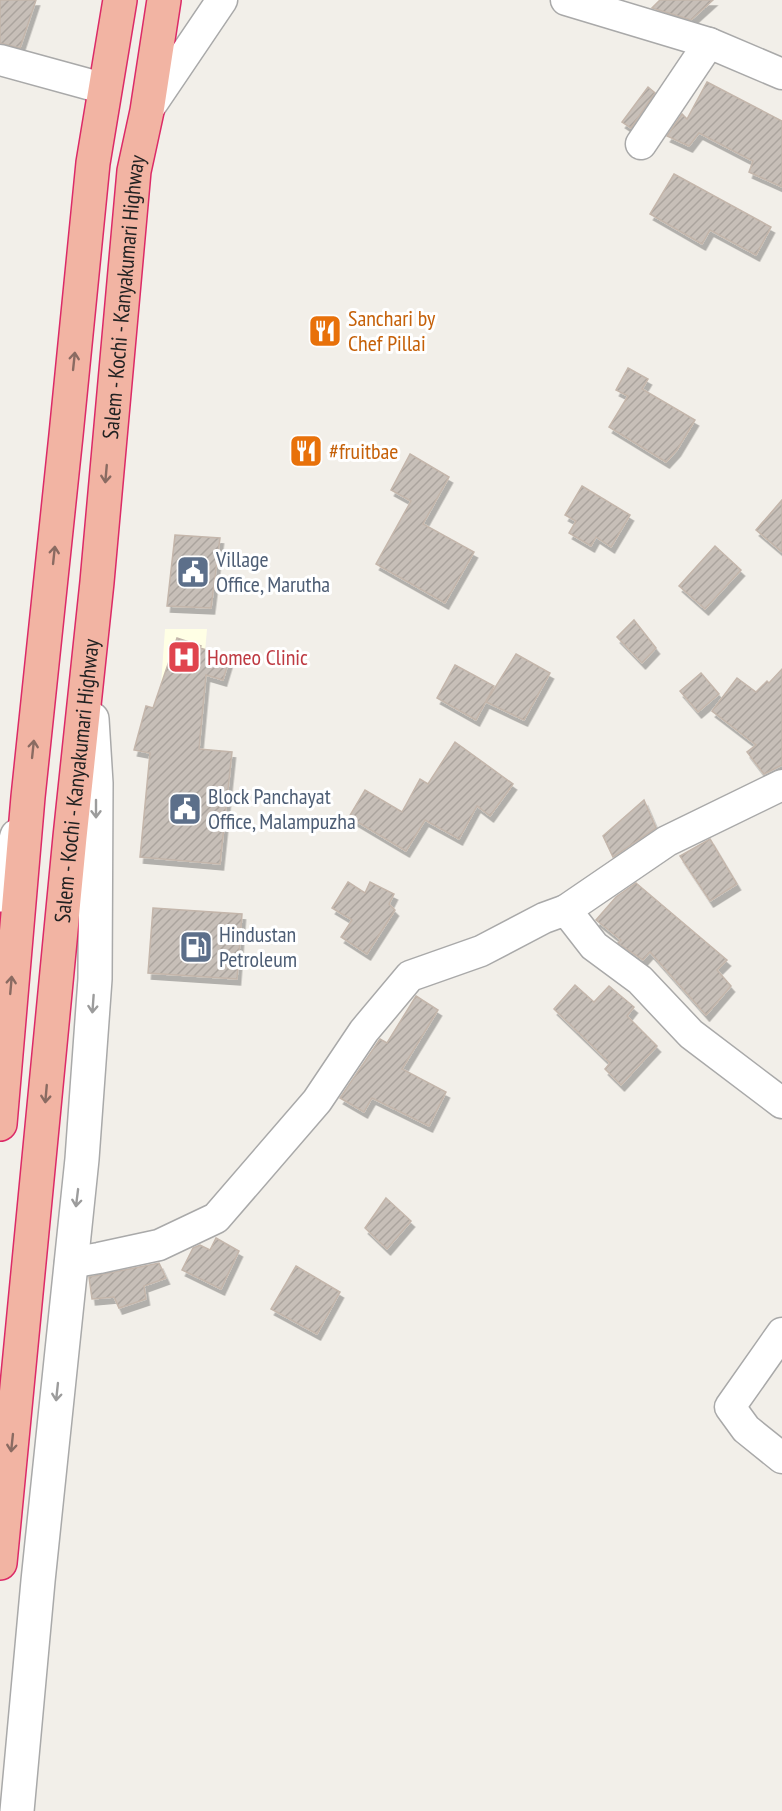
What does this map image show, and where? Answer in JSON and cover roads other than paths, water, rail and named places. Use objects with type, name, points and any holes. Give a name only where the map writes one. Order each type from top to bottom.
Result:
[{"type":"highway","name":"Salem - Kochi - Kanyakumari Highway","points":[[0,1124],[28,797],[93,163],[120,0]]},
{"type":"highway","name":"Salem - Kochi - Kanyakumari Highway","points":[[0,1563],[134,171],[147,111],[164,0]]},
{"type":"highway","points":[[93,163],[134,171]]},
{"type":"street","points":[[147,111],[222,0]]},
{"type":"street","points":[[567,0],[709,43],[782,74]]},
{"type":"street","points":[[641,144],[709,43]]},
{"type":"street","points":[[0,60],[106,89]]},
{"type":"street","points":[[17,1811],[38,1581],[82,1159],[95,979],[96,783],[88,666]]},
{"type":"street","points":[[70,1263],[159,1245],[216,1218],[317,1101],[364,1031],[410,976],[481,951],[566,909],[667,841],[782,785]]},
{"type":"street","points":[[0,895],[28,797]]},
{"type":"street","points":[[566,909],[594,946],[640,980],[691,1034],[782,1104]]},
{"type":"street","points":[[782,1333],[730,1407],[746,1429],[782,1458]]},
{"type":"place","name":"Sanchari by Chef Pillai","points":[[325,331]]},
{"type":"place","name":"#fruitbae","points":[[306,451]]},
{"type":"place","name":"Village Office, Marutha","points":[[193,572]]},
{"type":"place","name":"Homeo Clinic","points":[[184,657]]},
{"type":"place","name":"Block Panchayat Office, Malampuzha","points":[[185,809]]},
{"type":"place","name":"Hindustan Petroleum","points":[[196,947]]}]
